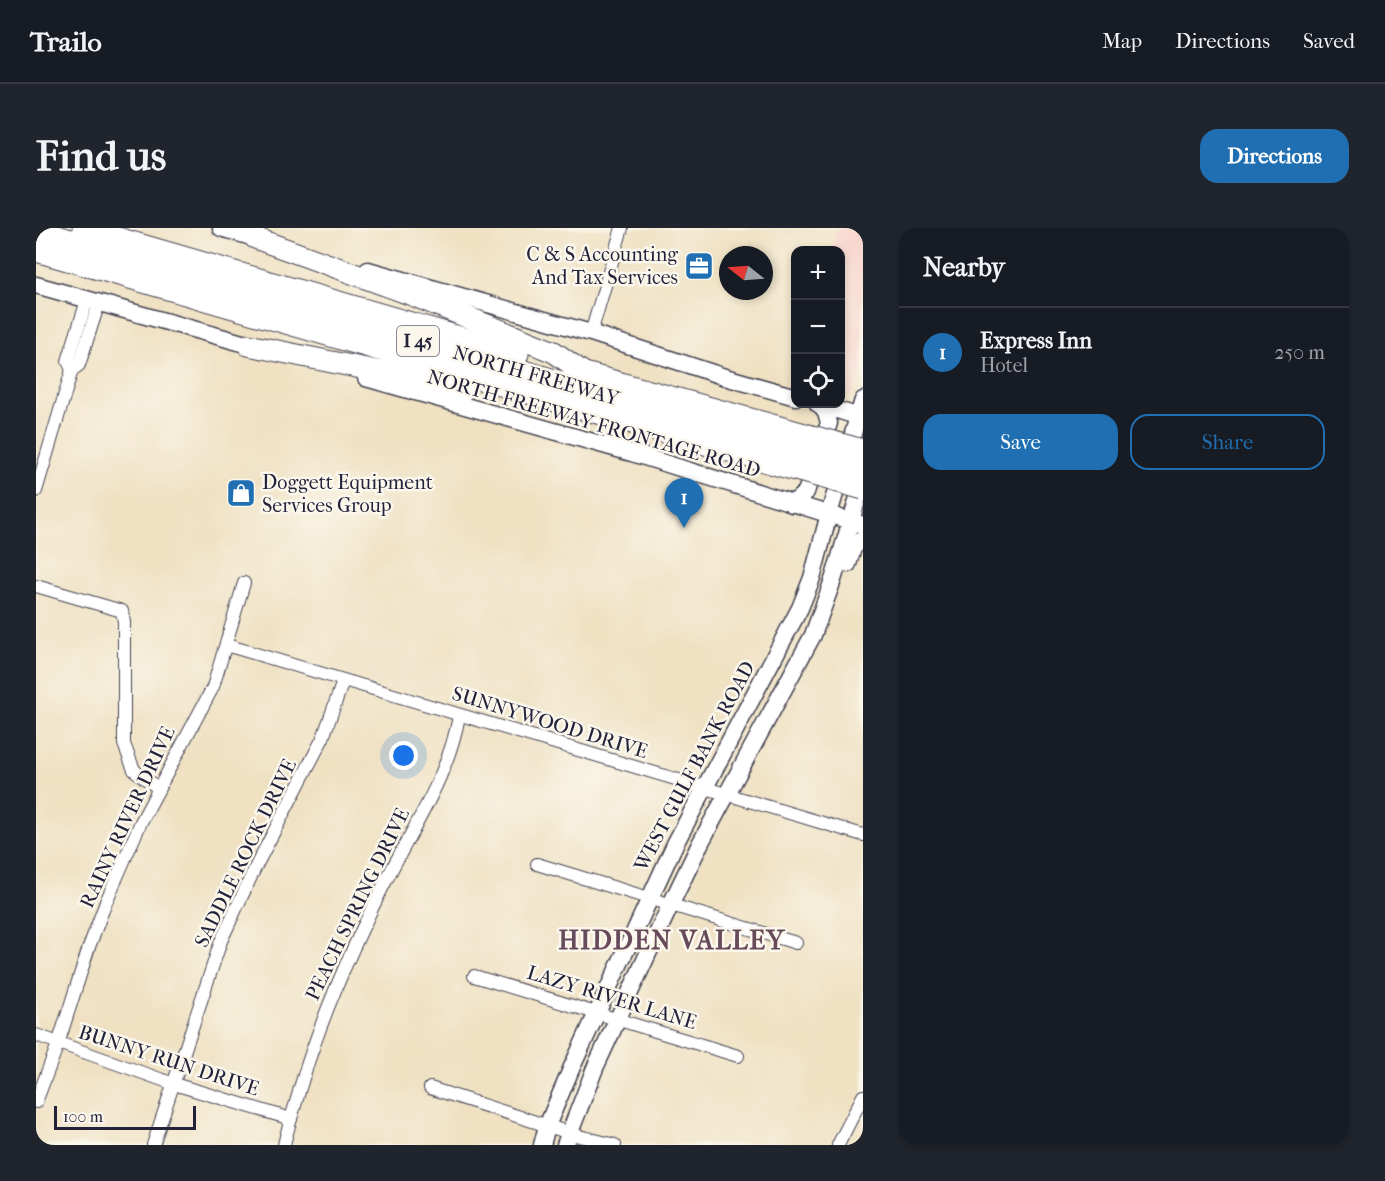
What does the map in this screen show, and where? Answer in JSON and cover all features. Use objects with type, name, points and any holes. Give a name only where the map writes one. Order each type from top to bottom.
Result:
[{"type":"highway","name":"NORTH FREEWAY","points":[[83,228],[584,373],[800,452],[863,489]]},
{"type":"highway","name":"NORTH FREEWAY","points":[[36,230],[863,469]]},
{"type":"highway","points":[[255,237],[412,295],[554,352],[584,373]]},
{"type":"highway","name":"NORTH FREEWAY","points":[[36,251],[614,419],[800,452],[863,450]]},
{"type":"highway","points":[[248,345],[614,419]]},
{"type":"main road","points":[[221,228],[591,333],[791,396]]},
{"type":"main road","name":"NORTH FREEWAY FRONTAGE ROAD","points":[[36,285],[632,453],[857,523]]},
{"type":"main road","points":[[792,504],[806,492],[829,423],[822,408]]},
{"type":"main road","points":[[843,408],[861,411]]},
{"type":"main road","name":"WEST GULF BANK ROAD","points":[[542,1145],[547,1126],[675,844],[800,608],[812,578],[861,411]]},
{"type":"main road","points":[[567,1139],[617,1020],[670,906],[820,620],[833,580],[857,523],[863,481]]},
{"type":"main road","points":[[833,580],[846,568],[854,548],[863,538]]},
{"type":"main road","points":[[779,650],[801,659]]},
{"type":"street","points":[[591,333],[622,228]]},
{"type":"street","points":[[36,491],[72,370],[68,361],[93,302]]},
{"type":"street","name":"RAINY RIVER DRIVE","points":[[36,1102],[106,902],[159,788],[213,687],[244,583]]},
{"type":"street","points":[[36,586],[122,611],[124,622],[124,744],[134,770],[159,788]]},
{"type":"street","name":"SUNNYWOOD DRIVE","points":[[226,645],[863,835]]},
{"type":"street","name":"SADDLE ROCK DRIVE","points":[[153,1145],[221,941],[256,866],[323,738],[343,681]]},
{"type":"street","name":"PEACH SPRING DRIVE","points":[[284,1145],[313,1043],[339,977],[438,782],[459,716]]},
{"type":"street","points":[[537,864],[796,943]]},
{"type":"street","name":"LAZY RIVER LANE","points":[[474,976],[738,1056]]},
{"type":"street","name":"BUNNY RUN DRIVE","points":[[36,1035],[174,1084],[291,1119]]},
{"type":"street","points":[[430,1088],[547,1126],[567,1139],[615,1145]]},
{"type":"street","points":[[838,1145],[863,1096]]},
{"type":"shaded area","points":[[838,228],[863,228],[863,370],[851,397],[845,395],[845,246],[832,246]]},
{"type":"place","name":"C & S Accounting And Tax Services","points":[[699,266]]},
{"type":"place","name":"Doggett Equipment Services Group","points":[[241,493]]},
{"type":"place","name":"Express Inn","points":[[684,528]]},
{"type":"district","name":"HIDDEN VALLEY","points":[[672,940]]}]
